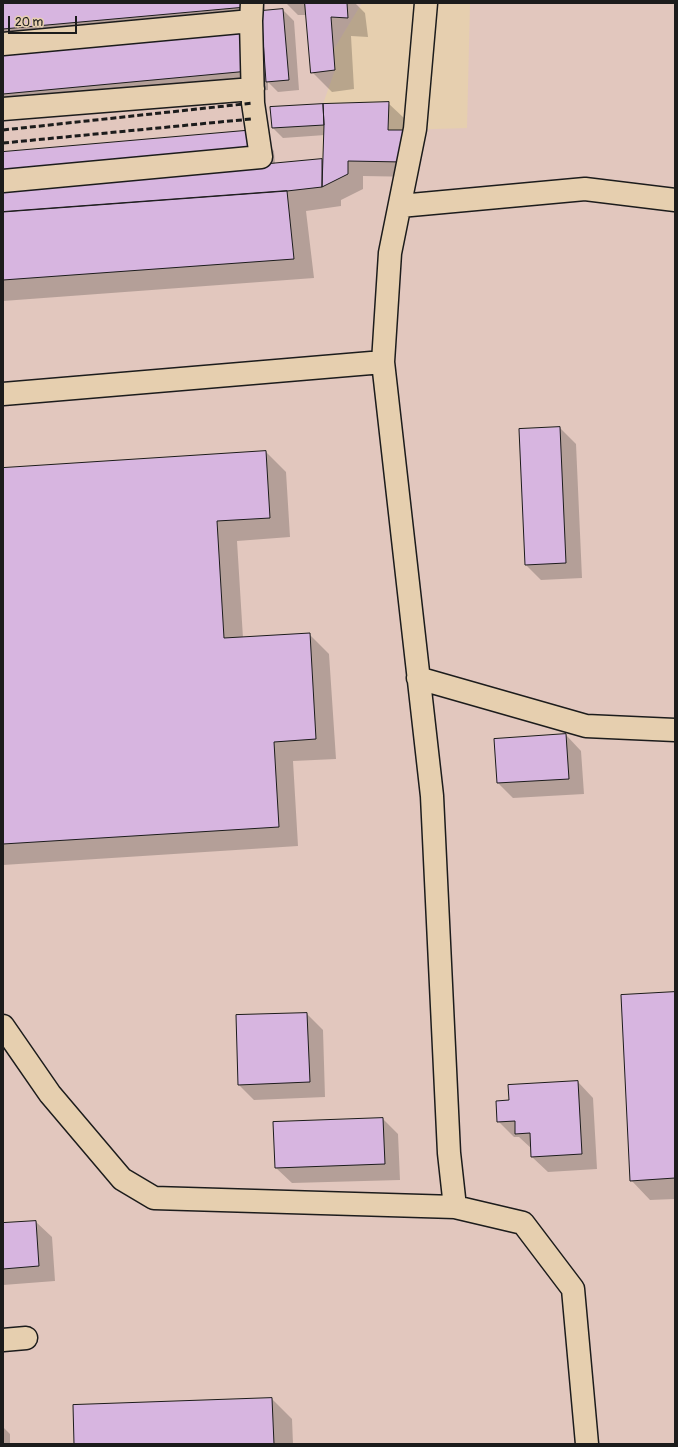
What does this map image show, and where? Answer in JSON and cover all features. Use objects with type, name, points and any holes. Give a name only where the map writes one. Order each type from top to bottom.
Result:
[{"type":"lane","points":[[426,3],[415,129],[390,253],[383,362],[432,796],[449,1154],[456,1206]]},
{"type":"lane","points":[[3,44],[251,12],[253,103],[261,157],[3,181]]},
{"type":"lane","points":[[3,109],[252,88]]},
{"type":"lane","points":[[400,206],[585,189],[675,200]]},
{"type":"lane","points":[[3,394],[383,362]]},
{"type":"lane","points":[[418,678],[586,726],[675,730]]},
{"type":"lane","points":[[3,1026],[50,1094],[122,1179],[154,1198],[456,1206],[523,1223],[573,1289],[587,1444]]},
{"type":"lane","points":[[3,1340],[26,1338]]},
{"type":"shaded area","points":[[3,3],[362,3],[334,49],[335,70],[323,104],[322,176],[348,174],[348,161],[403,161],[403,130],[467,128],[470,3],[675,3],[675,1444],[3,1444]]},
{"type":"building","points":[[3,3],[246,3],[246,7],[3,29]]},
{"type":"building","points":[[305,3],[347,3],[348,18],[331,17],[335,70],[311,73]]},
{"type":"building","points":[[283,9],[289,80],[266,82],[261,11]]},
{"type":"building","points":[[247,33],[249,71],[3,94],[3,53]]},
{"type":"building","points":[[389,102],[388,130],[403,130],[403,162],[348,161],[348,174],[322,187],[324,125],[323,104]]},
{"type":"building","points":[[323,104],[324,125],[272,128],[270,107]]},
{"type":"building","points":[[255,130],[256,147],[3,172],[3,152]]},
{"type":"building","points":[[322,159],[322,187],[287,191],[3,212],[3,189]]},
{"type":"building","points":[[287,191],[294,259],[3,280],[3,212]]},
{"type":"building","points":[[560,427],[566,563],[525,565],[519,429]]},
{"type":"building","points":[[266,451],[270,518],[217,521],[224,638],[310,633],[316,739],[274,742],[279,827],[3,844],[3,468]]},
{"type":"building","points":[[566,734],[569,779],[497,783],[494,739]]},
{"type":"building","points":[[675,992],[675,1178],[630,1181],[621,995]]},
{"type":"building","points":[[307,1013],[310,1082],[238,1085],[236,1015]]},
{"type":"building","points":[[578,1081],[582,1154],[531,1157],[530,1133],[515,1134],[515,1121],[497,1122],[496,1101],[509,1100],[508,1085]]},
{"type":"building","points":[[383,1118],[385,1164],[275,1168],[273,1122]]},
{"type":"building","points":[[36,1221],[39,1266],[3,1269],[3,1223]]},
{"type":"building","points":[[272,1398],[274,1444],[74,1444],[73,1405]]},
{"type":"railway","points":[[3,130],[253,103]]},
{"type":"railway","points":[[3,143],[251,119]]}]
